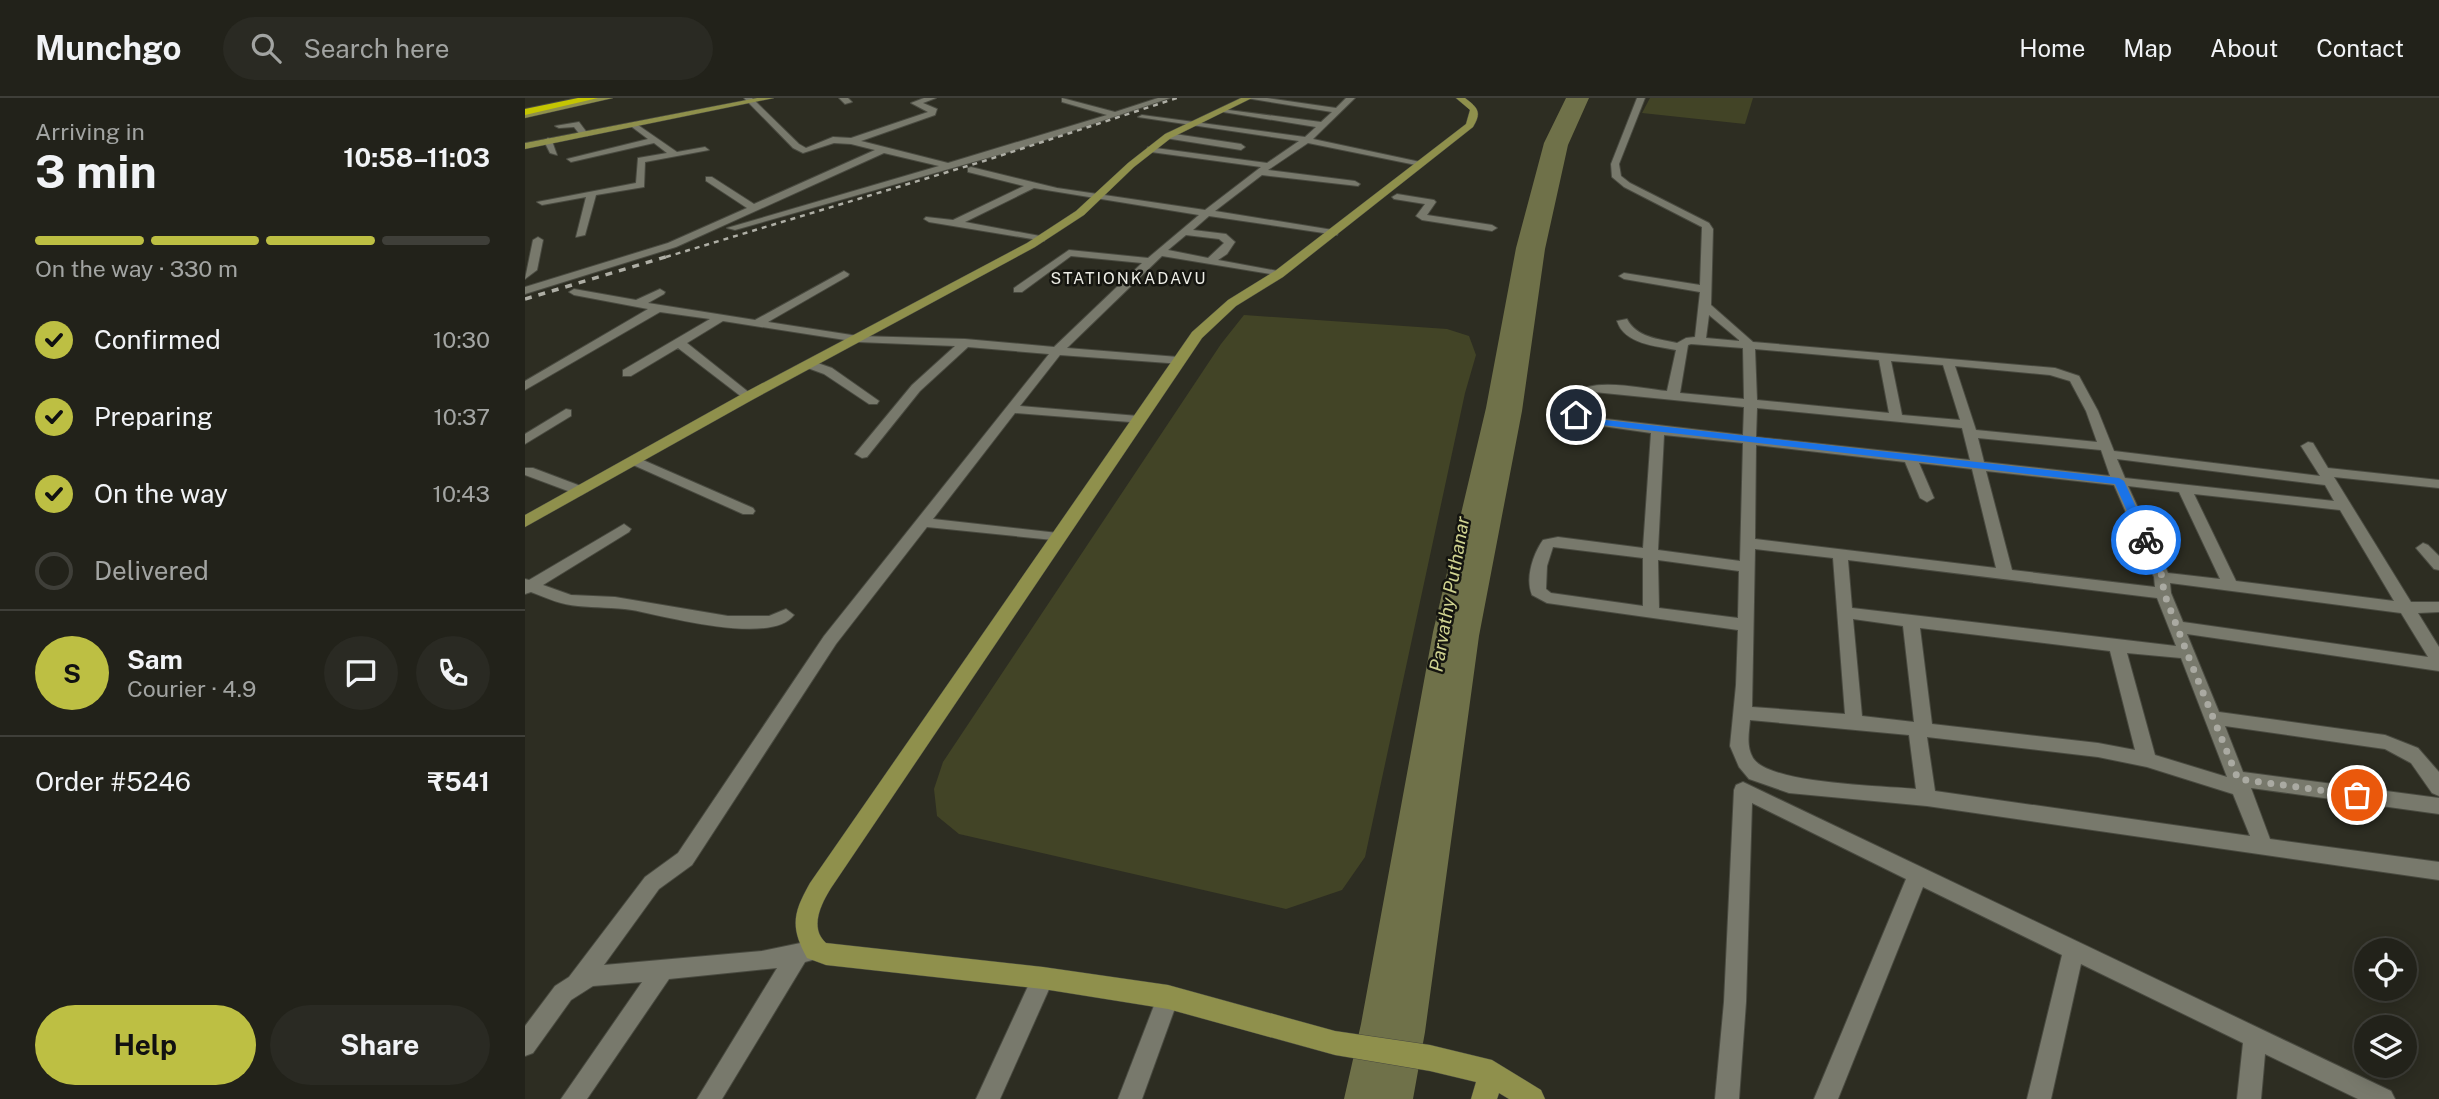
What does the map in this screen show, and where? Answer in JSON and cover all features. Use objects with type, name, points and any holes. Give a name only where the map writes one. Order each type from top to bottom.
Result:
[{"type":"highway","points":[[525,110],[575,98]]},
{"type":"highway","points":[[525,110],[593,98]]},
{"type":"main road","points":[[525,110],[555,98]]},
{"type":"main road","points":[[525,110],[609,98]]},
{"type":"main road","points":[[525,146],[770,98]]},
{"type":"main road","points":[[528,517],[636,461],[747,397],[1040,239],[1080,213],[1168,136],[1249,98]]},
{"type":"main road","points":[[1460,98],[1474,109],[1473,120],[1333,233],[1279,274],[1232,303],[1197,335],[808,904],[805,931],[807,952],[1043,978],[1168,997],[1335,1043],[1430,1058],[1492,1073],[1532,1099]]},
{"type":"main road","points":[[1484,1099],[1492,1073]]},
{"type":"street","points":[[852,141],[932,113],[934,111],[915,103],[932,98]]},
{"type":"street","points":[[688,238],[948,165],[1165,98]]},
{"type":"street","points":[[1249,98],[1337,110]]},
{"type":"street","points":[[578,982],[652,883],[685,859],[830,640],[1057,351],[1156,256],[1239,186],[1307,140],[1351,98]]},
{"type":"street","points":[[1641,98],[1615,164],[1617,177],[1627,185],[1706,225],[1705,298],[1700,340]]},
{"type":"street","points":[[750,100],[796,146],[806,151],[833,140],[852,141],[948,165]]},
{"type":"street","points":[[1065,100],[1117,115]]},
{"type":"street","points":[[1221,111],[1321,125]]},
{"type":"street","points":[[1142,117],[1307,140],[1421,163]]},
{"type":"street","points":[[559,126],[576,124],[584,134]]},
{"type":"street","points":[[635,125],[677,156],[705,150]]},
{"type":"street","points":[[1168,136],[1241,147]]},
{"type":"street","points":[[571,159],[655,140]]},
{"type":"street","points":[[548,141],[554,153]]},
{"type":"street","points":[[542,202],[641,185],[641,160],[684,144]]},
{"type":"street","points":[[1151,149],[1355,184]]},
{"type":"street","points":[[525,291],[635,258],[688,238],[883,150]]},
{"type":"street","points":[[971,170],[1031,186],[1096,198],[1333,233]]},
{"type":"street","points":[[709,179],[755,209]]},
{"type":"street","points":[[954,224],[1031,186]]},
{"type":"street","points":[[580,234],[592,194]]},
{"type":"street","points":[[1397,197],[1431,202],[1421,216],[1425,218],[1492,228]]},
{"type":"street","points":[[929,219],[1040,239]]},
{"type":"street","points":[[1184,232],[1222,236],[1230,242],[1223,252],[1212,259]]},
{"type":"street","points":[[525,276],[533,270],[538,240]]},
{"type":"street","points":[[1018,290],[1069,253],[1212,259],[1279,274]]},
{"type":"street","points":[[757,323],[843,274]]},
{"type":"street","points":[[1624,276],[1705,298],[1749,345],[1746,625],[1739,746],[1744,767],[1789,785],[1927,799],[2439,871]]},
{"type":"street","points":[[574,292],[858,339],[965,343],[1178,361]]},
{"type":"street","points":[[637,304],[660,292]]},
{"type":"street","points":[[525,386],[658,308]]},
{"type":"street","points":[[627,373],[722,317]]},
{"type":"street","points":[[1623,321],[1625,328],[1644,340],[1682,348]]},
{"type":"street","points":[[997,346],[1010,334]]},
{"type":"street","points":[[1673,394],[1682,348],[1686,341],[1700,340],[2051,371],[2071,377],[2077,382],[2087,401],[2163,585],[2263,845]]},
{"type":"street","points":[[862,454],[916,388],[965,343]]},
{"type":"street","points":[[680,344],[747,397]]},
{"type":"street","points":[[1884,356],[1896,417]]},
{"type":"street","points":[[1948,362],[2005,575]]},
{"type":"street","points":[[810,364],[828,371],[873,401]]},
{"type":"street","points":[[2343,506],[1975,464],[1750,442],[1585,420],[1576,415],[1574,407],[1579,396],[1594,388],[1673,394],[1896,417],[2107,451],[2328,477],[2439,484]]},
{"type":"street","points":[[1011,409],[1138,420]]},
{"type":"street","points":[[525,440],[566,413]]},
{"type":"street","points":[[1651,611],[1650,553],[1658,430]]},
{"type":"street","points":[[2308,446],[2409,608],[2439,663]]},
{"type":"street","points":[[1910,457],[1927,498]]},
{"type":"street","points":[[636,461],[748,511]]},
{"type":"street","points":[[528,471],[580,491]]},
{"type":"street","points":[[2185,489],[2231,586]]},
{"type":"street","points":[[922,522],[1058,538]]},
{"type":"street","points":[[527,586],[624,528]]},
{"type":"street","points":[[1746,625],[1547,598],[1538,591],[1537,584],[1544,548],[1548,543],[1558,542],[1747,567]]},
{"type":"street","points":[[1748,543],[2005,575],[2163,585],[2231,586],[2409,608],[2439,607]]},
{"type":"street","points":[[2423,548],[2439,565]]},
{"type":"street","points":[[1840,555],[1854,722]]},
{"type":"street","points":[[527,586],[569,600],[614,601],[696,617],[761,623],[778,620],[786,615]]},
{"type":"street","points":[[1846,613],[2187,653]]},
{"type":"street","points":[[1911,622],[1927,799]]},
{"type":"street","points":[[2178,627],[2439,663]]},
{"type":"street","points":[[2116,646],[2147,760]]},
{"type":"street","points":[[1743,713],[1854,722],[2098,750],[2240,784],[2439,806]]},
{"type":"street","points":[[2214,718],[2385,742],[2408,749],[2421,761],[2439,788]]},
{"type":"street","points":[[1727,1099],[1735,1002],[1743,789],[2383,1099]]},
{"type":"street","points":[[1826,1099],[1918,875]]},
{"type":"street","points":[[2039,1099],[2074,949]]},
{"type":"street","points":[[525,1045],[563,993],[578,982],[601,973],[762,961],[807,952]]},
{"type":"street","points":[[709,1099],[807,952]]},
{"type":"street","points":[[573,1099],[664,968]]},
{"type":"street","points":[[988,1099],[1043,978]]},
{"type":"street","points":[[1130,1099],[1168,997]]},
{"type":"street","points":[[2249,1099],[2255,1037]]},
{"type":"shaded area","points":[[1650,98],[1753,98],[1745,124],[1642,113]]},
{"type":"shaded area","points":[[1244,315],[1447,329],[1469,336],[1476,355],[1465,393],[1365,857],[1342,890],[1286,909],[959,834],[937,816],[934,789],[943,762],[1221,344]]},
{"type":"water","name":"Parvathy Puthanar","points":[[1566,98],[1589,98],[1568,145],[1545,249],[1522,411],[1479,636],[1425,1032],[1413,1099],[1344,1099],[1361,1024],[1433,632],[1486,408],[1516,248],[1544,143]]},
{"type":"railway","points":[[666,257],[984,161],[1177,98]]},
{"type":"railway","points":[[525,299],[672,255]]},
{"type":"way so far","points":[[2146,540],[2162,576],[2164,593],[2187,653],[2238,779],[2357,795]]},
{"type":"district","name":"STATIONKADAVU","points":[[1129,278]]},
{"type":"route","points":[[1576,415],[1585,420],[1750,442],[2119,481],[2146,540]]}]
